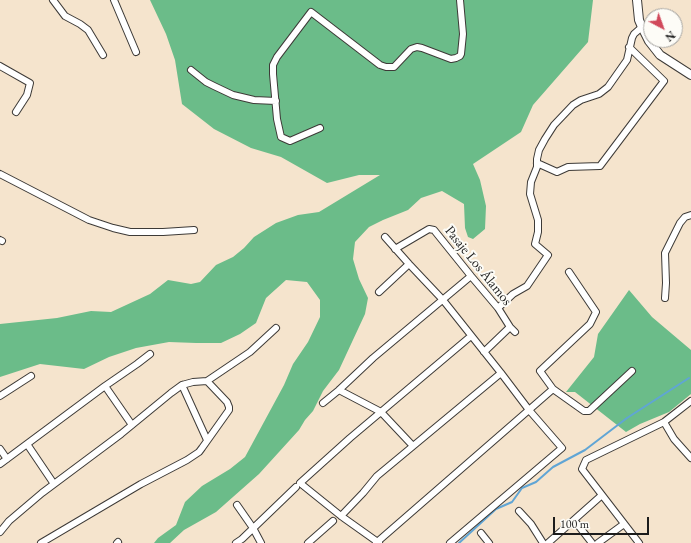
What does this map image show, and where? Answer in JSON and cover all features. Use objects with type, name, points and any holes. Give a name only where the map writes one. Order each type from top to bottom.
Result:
[{"type":"main road","points":[[637,0],[642,28],[649,41],[660,55],[691,75]]},
{"type":"street","points":[[53,0],[65,16],[88,30],[103,55]]},
{"type":"street","points":[[114,0],[136,52]]},
{"type":"street","points":[[320,128],[290,141],[281,136],[277,118],[272,74],[275,61],[311,12],[380,64],[386,67],[392,67],[411,49],[417,47],[450,59],[458,57],[461,54],[463,34],[460,0]]},
{"type":"street","points":[[498,308],[513,294],[527,286],[548,255],[535,244],[538,232],[538,220],[531,199],[530,190],[531,182],[536,171],[539,150],[554,125],[573,104],[598,94],[608,87],[627,60],[629,47],[634,34],[642,28]]},
{"type":"street","points":[[537,163],[558,172],[568,167],[600,166],[664,81],[629,47]]},
{"type":"street","points":[[0,66],[30,83],[27,95],[16,112]]},
{"type":"street","points":[[191,70],[214,86],[233,95],[254,100],[276,102]]},
{"type":"street","points":[[0,174],[89,220],[113,228],[130,232],[194,230]]},
{"type":"street","points":[[665,298],[665,253],[680,223],[685,217],[691,215]]},
{"type":"street","name":"Pasaje Los Álamos","points":[[395,249],[429,229],[434,230],[470,276],[498,308],[515,332]]},
{"type":"street","points":[[385,236],[442,300],[529,410],[562,448],[450,543]]},
{"type":"street","points":[[379,292],[409,264]]},
{"type":"street","points":[[569,272],[596,312],[590,324],[540,371],[553,390],[584,411],[589,411],[632,371]]},
{"type":"street","points":[[323,403],[340,390],[373,358],[470,276]]},
{"type":"street","points":[[484,352],[510,327]]},
{"type":"street","points":[[0,532],[9,521],[42,492],[132,425],[182,385],[193,382],[207,381],[250,352],[276,328]]},
{"type":"street","points":[[471,336],[350,438],[300,483],[378,543],[553,390]]},
{"type":"street","points":[[0,464],[150,354]]},
{"type":"street","points":[[341,516],[377,476],[501,373]]},
{"type":"street","points":[[0,396],[31,376]]},
{"type":"street","points":[[41,543],[141,484],[187,460],[199,452],[228,412],[229,407],[227,402],[207,381]]},
{"type":"street","points":[[182,385],[207,440]]},
{"type":"street","points":[[105,386],[132,425]]},
{"type":"street","points":[[340,390],[381,412],[413,446]]},
{"type":"street","points":[[639,543],[582,469],[586,460],[664,422],[691,402]]},
{"type":"street","points":[[664,422],[674,439],[691,458]]},
{"type":"street","points":[[27,444],[54,484]]},
{"type":"street","points":[[0,449],[7,459]]},
{"type":"street","points":[[236,543],[296,488]]},
{"type":"street","points":[[548,543],[602,495]]},
{"type":"street","points":[[237,505],[253,528],[261,543]]},
{"type":"street","points":[[519,511],[531,524],[543,543]]},
{"type":"street","points":[[574,520],[592,543]]},
{"type":"street","points":[[308,543],[333,521]]},
{"type":"street","points":[[598,543],[624,524]]},
{"type":"street","points":[[481,533],[489,543]]},
{"type":"green space","points":[[150,0],[593,0],[588,42],[533,105],[521,132],[473,164],[480,180],[486,206],[485,229],[473,239],[468,237],[465,228],[464,204],[442,191],[421,198],[408,210],[369,227],[355,242],[353,259],[359,279],[368,298],[365,314],[339,370],[323,391],[313,411],[299,430],[259,474],[216,512],[184,530],[170,543],[154,543],[158,538],[176,525],[185,502],[202,486],[230,469],[245,457],[284,385],[293,364],[308,342],[320,317],[320,300],[307,282],[286,280],[266,298],[256,323],[240,334],[221,343],[169,342],[136,348],[109,357],[84,369],[40,364],[0,377],[0,324],[57,318],[91,311],[111,312],[150,294],[168,280],[191,284],[200,282],[216,265],[233,257],[254,237],[276,223],[298,215],[319,212],[380,175],[359,175],[327,183],[281,157],[251,148],[214,129],[182,104],[175,60],[166,34]]},
{"type":"green space","points":[[629,290],[652,317],[691,350],[691,394],[669,412],[640,424],[626,432],[575,392],[566,392],[594,357],[598,334]]},
{"type":"waterway","points":[[459,543],[496,509],[512,502],[522,488],[536,482],[553,467],[585,450],[627,418],[689,378]]}]
